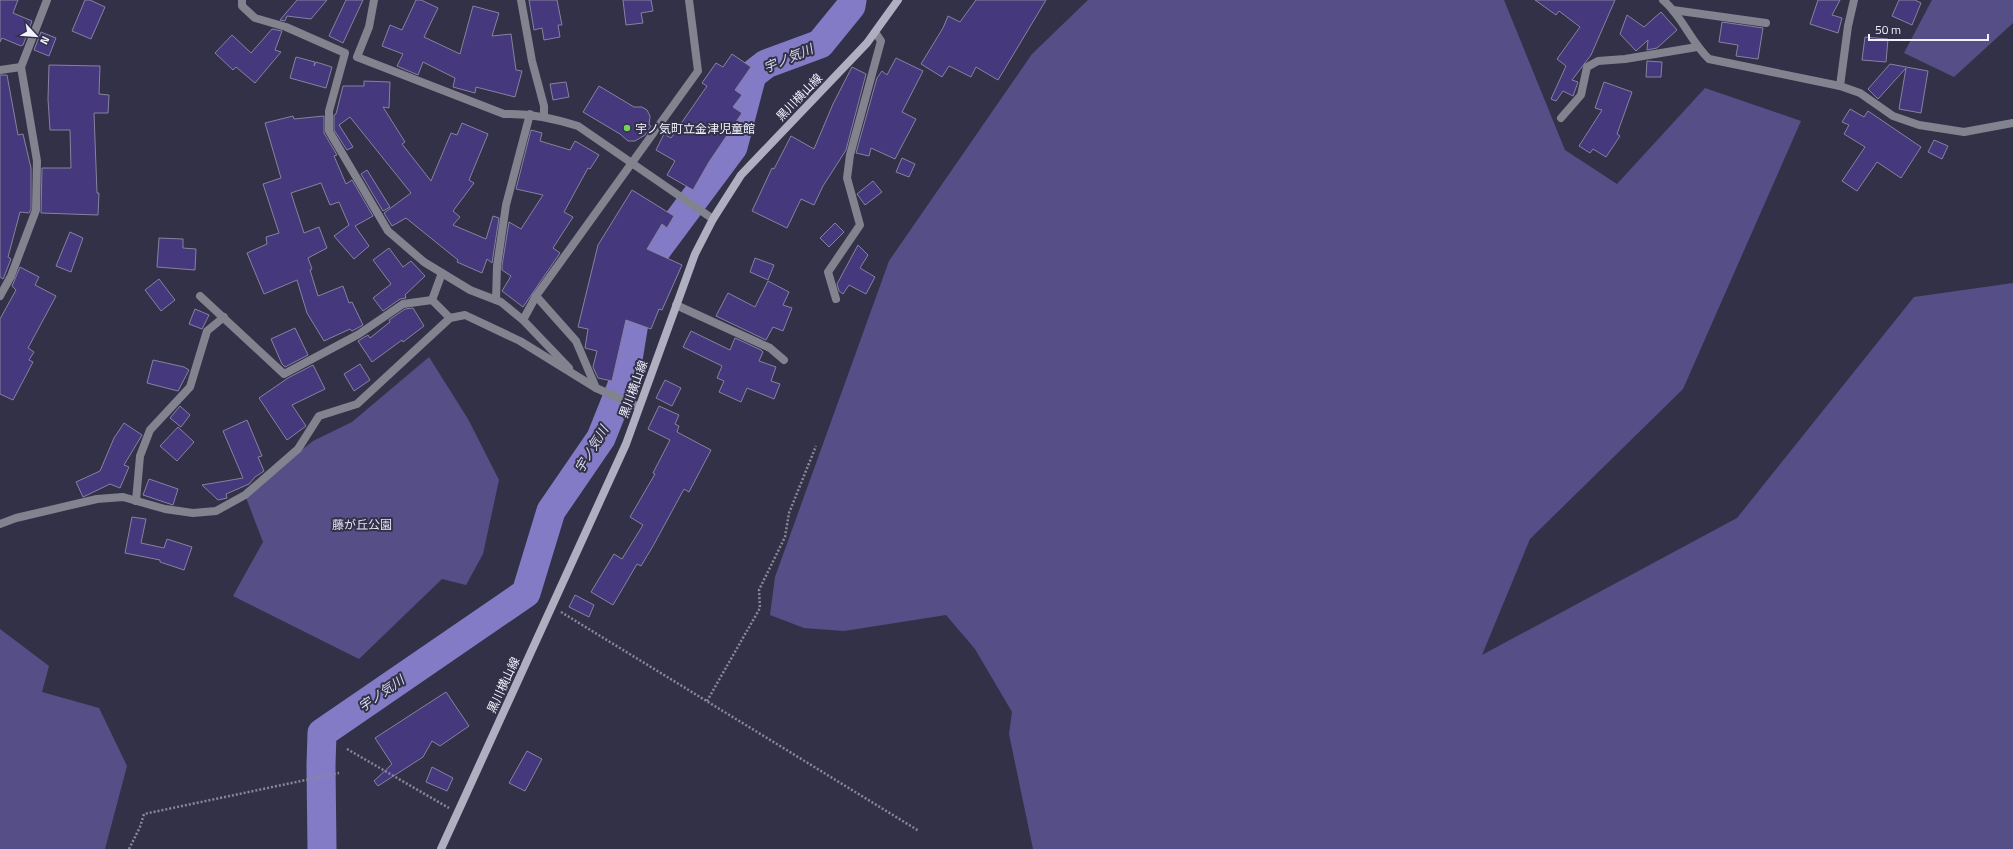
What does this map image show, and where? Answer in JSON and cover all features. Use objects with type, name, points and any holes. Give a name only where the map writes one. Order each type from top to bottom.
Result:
[{"type":"main road","name":"黒川横山線","points":[[441,849],[626,444],[695,254],[741,175],[861,48],[898,0]]},
{"type":"street","points":[[0,296],[10,276],[36,210],[37,161],[20,67],[47,0]]},
{"type":"street","points":[[242,0],[242,6],[254,18],[286,27],[345,53],[329,111],[329,131],[388,231],[424,262],[470,290],[496,300],[523,320],[579,377]]},
{"type":"street","points":[[374,0],[369,27],[357,57],[504,114],[530,114],[544,116],[578,126],[714,219]]},
{"type":"street","points":[[521,0],[532,61],[544,106],[544,116]]},
{"type":"street","points":[[523,320],[536,296],[634,163],[698,71],[689,0]]},
{"type":"street","points":[[1663,0],[1673,10],[1697,48],[1709,59],[1840,86],[1860,93],[1893,116],[1919,125],[1964,132],[2013,123]]},
{"type":"street","points":[[1840,86],[1848,26],[1854,0]]},
{"type":"street","points":[[1673,10],[1766,23]]},
{"type":"street","points":[[836,299],[828,272],[860,225],[847,178],[850,155],[881,41],[874,32]]},
{"type":"street","points":[[1561,118],[1581,95],[1587,67],[1598,61],[1626,59],[1697,48]]},
{"type":"street","points":[[0,70],[20,67]]},
{"type":"street","points":[[496,300],[497,266],[506,205],[530,114]]},
{"type":"street","points":[[432,300],[442,273]]},
{"type":"street","points":[[200,296],[284,374],[359,334],[403,304],[432,300]]},
{"type":"street","points":[[536,296],[576,341],[596,388]]},
{"type":"street","points":[[432,300],[450,318]]},
{"type":"street","points":[[676,305],[770,348],[784,360]]},
{"type":"street","points":[[0,524],[16,518],[98,499],[123,497],[165,509],[193,513],[216,511],[245,495],[298,449],[319,416],[357,404],[450,318],[465,315],[520,341],[596,388],[639,407]]},
{"type":"street","points":[[136,501],[140,456],[150,430],[190,387],[207,330],[224,317]]},
{"type":"path","points":[[707,701],[760,608],[759,590],[785,537],[789,513],[816,446]]},
{"type":"path","points":[[552,606],[919,831]]},
{"type":"path","points":[[347,749],[457,813]]},
{"type":"path","points":[[129,849],[140,827],[144,814],[339,773]]},
{"type":"green space","points":[[1088,0],[1504,0],[1565,150],[1617,184],[1705,88],[1801,121],[1683,389],[1530,539],[1482,655],[1737,518],[1914,297],[2013,283],[2013,849],[1033,849],[1009,734],[1012,712],[975,649],[946,615],[844,631],[804,628],[770,615],[775,577],[889,261],[1032,54]]},
{"type":"green space","points":[[1932,0],[2013,0],[2013,23],[1954,77],[1904,53]]},
{"type":"green space","name":"藤が丘公園","points":[[429,357],[468,419],[499,480],[483,554],[466,585],[442,579],[359,659],[233,596],[263,542],[245,495],[313,441],[352,422]]},
{"type":"green space","points":[[0,629],[49,666],[42,692],[99,708],[127,766],[105,849],[0,849]]},
{"type":"building","points":[[0,0],[18,0],[13,13],[32,21],[23,45],[21,46],[2,38],[0,42]]},
{"type":"building","points":[[85,0],[90,0],[105,7],[91,39],[72,31]]},
{"type":"building","points":[[297,0],[327,0],[311,19],[287,16],[285,21],[280,20]]},
{"type":"building","points":[[346,0],[363,0],[343,43],[329,36]]},
{"type":"building","points":[[416,0],[421,0],[438,8],[424,37],[460,54],[473,6],[499,13],[492,36],[511,34],[516,70],[522,71],[515,97],[476,87],[475,93],[453,87],[455,78],[423,62],[418,75],[397,66],[403,54],[382,46],[390,25],[402,30]]},
{"type":"building","points":[[529,0],[557,0],[562,25],[558,25],[560,37],[544,40],[542,28],[534,30]]},
{"type":"building","points":[[623,0],[651,0],[653,11],[641,13],[643,23],[626,25]]},
{"type":"building","points":[[976,0],[1046,0],[998,80],[976,67],[971,77],[949,66],[942,77],[921,64],[943,28],[948,16],[960,22]]},
{"type":"building","points":[[1535,0],[1615,0],[1591,55],[1572,80],[1578,82],[1573,96],[1563,91],[1556,101],[1551,99],[1566,66],[1557,59],[1580,27],[1559,11],[1556,15]]},
{"type":"building","points":[[1818,0],[1840,0],[1832,15],[1842,18],[1838,33],[1810,24]]},
{"type":"building","points":[[1899,0],[1915,0],[1921,3],[1912,25],[1892,16]]},
{"type":"building","points":[[1661,12],[1677,30],[1657,48],[1647,50],[1648,40],[1636,51],[1620,34],[1627,15],[1644,27]]},
{"type":"building","points":[[1722,22],[1763,28],[1758,59],[1736,56],[1738,45],[1719,42]]},
{"type":"building","points":[[272,29],[282,31],[275,50],[281,52],[255,83],[236,67],[233,70],[215,53],[232,35],[251,53]]},
{"type":"building","points":[[41,32],[56,38],[49,56],[34,50]]},
{"type":"building","points":[[1865,37],[1888,39],[1886,62],[1862,60]]},
{"type":"building","points":[[732,54],[751,67],[735,90],[742,95],[733,107],[742,113],[709,162],[693,190],[667,175],[675,161],[656,150],[664,134],[671,138],[707,86],[702,83],[716,63],[723,67]]},
{"type":"building","points":[[296,57],[315,62],[314,66],[316,62],[332,67],[326,88],[290,78]]},
{"type":"building","points":[[896,58],[923,71],[902,112],[916,119],[895,159],[871,148],[869,156],[856,153],[877,78],[882,71],[887,75]]},
{"type":"building","points":[[1647,61],[1662,62],[1661,77],[1646,77]]},
{"type":"building","points":[[1890,64],[1928,71],[1921,113],[1899,109],[1906,68],[1878,99],[1868,89]]},
{"type":"building","points":[[49,65],[100,66],[99,94],[109,95],[108,113],[94,113],[97,193],[99,193],[98,215],[41,213],[42,168],[71,168],[70,130],[50,130],[48,99]]},
{"type":"building","points":[[852,67],[866,74],[846,150],[823,186],[814,205],[801,199],[787,228],[752,211],[772,168],[774,169],[791,136],[814,149],[833,104]]},
{"type":"building","points":[[0,75],[7,75],[18,135],[23,134],[31,168],[31,209],[29,213],[20,212],[8,257],[11,259],[3,279],[0,277]]},
{"type":"building","points":[[364,81],[390,82],[389,108],[383,107],[405,142],[402,144],[431,181],[451,133],[457,135],[462,123],[488,134],[469,180],[474,183],[453,211],[460,217],[453,225],[486,239],[493,216],[499,218],[492,263],[487,259],[482,273],[457,262],[458,260],[406,218],[392,226],[384,213],[411,193],[350,117],[339,125],[353,147],[347,150],[334,130],[334,115],[336,114],[343,86],[364,86]]},
{"type":"building","points":[[566,82],[569,97],[553,100],[550,84]]},
{"type":"building","points":[[1604,82],[1632,92],[1617,134],[1620,136],[1606,157],[1593,149],[1590,153],[1579,146],[1602,110],[1595,108]]},
{"type":"building","points":[[599,86],[634,107],[642,107],[647,110],[650,116],[649,125],[651,126],[645,135],[635,141],[628,141],[620,134],[583,112]]},
{"type":"building","points":[[1850,109],[1864,117],[1868,111],[1921,147],[1901,178],[1877,162],[1857,191],[1842,181],[1865,147],[1844,134],[1849,125],[1842,122]]},
{"type":"building","points":[[293,116],[294,119],[324,116],[324,133],[337,155],[334,156],[346,184],[352,180],[373,216],[355,226],[369,246],[354,259],[334,236],[349,225],[339,202],[330,205],[321,183],[291,193],[304,233],[319,227],[327,248],[308,258],[318,296],[343,286],[349,303],[352,302],[363,325],[352,331],[350,329],[324,341],[307,313],[297,280],[264,294],[247,253],[267,244],[266,237],[279,233],[263,184],[281,178],[265,123]]},
{"type":"building","points":[[531,130],[542,133],[540,141],[570,150],[575,141],[599,155],[590,169],[588,168],[564,212],[573,217],[553,248],[560,253],[523,307],[502,291],[511,276],[502,270],[502,266],[509,222],[521,229],[543,195],[516,189]]},
{"type":"building","points":[[1934,140],[1948,146],[1942,159],[1928,152]]},
{"type":"building","points":[[902,158],[915,164],[909,177],[896,172]]},
{"type":"building","points":[[367,170],[390,207],[383,211],[361,174]]},
{"type":"building","points":[[873,181],[882,192],[865,205],[857,194]]},
{"type":"building","points":[[632,190],[674,216],[667,228],[662,224],[647,249],[682,265],[662,310],[659,309],[651,329],[626,320],[612,381],[598,378],[593,367],[597,351],[585,348],[588,329],[578,327],[598,245]]},
{"type":"building","points":[[835,223],[844,232],[829,247],[820,238]]},
{"type":"building","points":[[70,232],[83,238],[71,272],[56,266]]},
{"type":"building","points":[[159,238],[183,239],[183,248],[196,249],[195,270],[157,267]]},
{"type":"building","points":[[858,245],[868,255],[860,268],[875,277],[866,294],[849,285],[843,294],[839,291],[837,284]]},
{"type":"building","points":[[389,248],[403,267],[411,261],[425,276],[405,295],[406,298],[400,299],[383,311],[373,298],[391,284],[373,260]]},
{"type":"building","points":[[755,258],[774,265],[768,280],[750,272]]},
{"type":"building","points":[[20,267],[39,277],[35,285],[56,296],[28,348],[34,352],[29,360],[33,362],[13,400],[0,394],[0,319],[16,290],[12,286]]},
{"type":"building","points":[[159,279],[175,300],[161,311],[145,290]]},
{"type":"building","points":[[768,281],[789,292],[783,305],[792,308],[783,331],[773,327],[766,340],[716,316],[728,293],[755,307]]},
{"type":"building","points":[[413,308],[424,326],[403,342],[402,340],[372,362],[358,341],[368,335],[370,338],[390,322],[389,320],[405,309]]},
{"type":"building","points":[[195,309],[209,315],[202,329],[189,324]]},
{"type":"building","points":[[295,328],[308,355],[285,367],[282,364],[271,339]]},
{"type":"building","points":[[691,331],[730,350],[735,338],[761,350],[763,352],[759,361],[776,367],[771,381],[780,384],[774,399],[747,388],[741,402],[719,392],[724,381],[717,378],[722,366],[683,347]]},
{"type":"building","points":[[153,360],[184,367],[189,370],[178,391],[147,383]]},
{"type":"building","points":[[360,364],[370,380],[354,391],[344,374]]},
{"type":"building","points":[[313,365],[325,389],[292,405],[306,426],[287,440],[259,398],[288,378]]},
{"type":"building","points":[[665,380],[681,388],[672,406],[656,398]]},
{"type":"building","points":[[180,406],[190,415],[181,427],[170,418]]},
{"type":"building","points":[[659,406],[679,415],[675,424],[679,426],[677,432],[711,450],[689,492],[684,489],[641,566],[637,564],[613,605],[591,592],[614,554],[622,559],[643,525],[630,517],[655,474],[653,473],[670,440],[648,429]]},
{"type":"building","points":[[247,420],[262,456],[258,457],[264,471],[255,477],[249,484],[226,494],[227,498],[218,500],[202,485],[243,478],[223,431]]},
{"type":"building","points":[[124,423],[142,435],[124,465],[129,467],[120,488],[110,484],[83,497],[76,482],[100,471],[114,438]]},
{"type":"building","points":[[178,427],[194,442],[177,461],[160,446]]},
{"type":"building","points":[[149,479],[178,489],[173,505],[143,495]]},
{"type":"building","points":[[132,517],[146,519],[141,543],[164,548],[167,539],[192,547],[184,570],[160,562],[160,560],[125,553]]},
{"type":"building","points":[[575,595],[594,605],[589,617],[569,607]]},
{"type":"building","points":[[446,692],[469,726],[440,746],[432,741],[423,757],[378,786],[374,781],[392,764],[375,738]]},
{"type":"building","points":[[527,751],[542,759],[525,791],[509,783]]},
{"type":"building","points":[[432,767],[453,778],[447,791],[426,782]]},
{"type":"waterway","name":"宇ノ気川","points":[[322,849],[322,733],[526,593],[551,511],[601,438],[625,378],[643,268],[733,147],[752,75],[766,64],[820,44],[851,6],[852,0]]},
{"type":"place","name":"宇ノ気町立金津児童館","points":[[627,128]]}]
